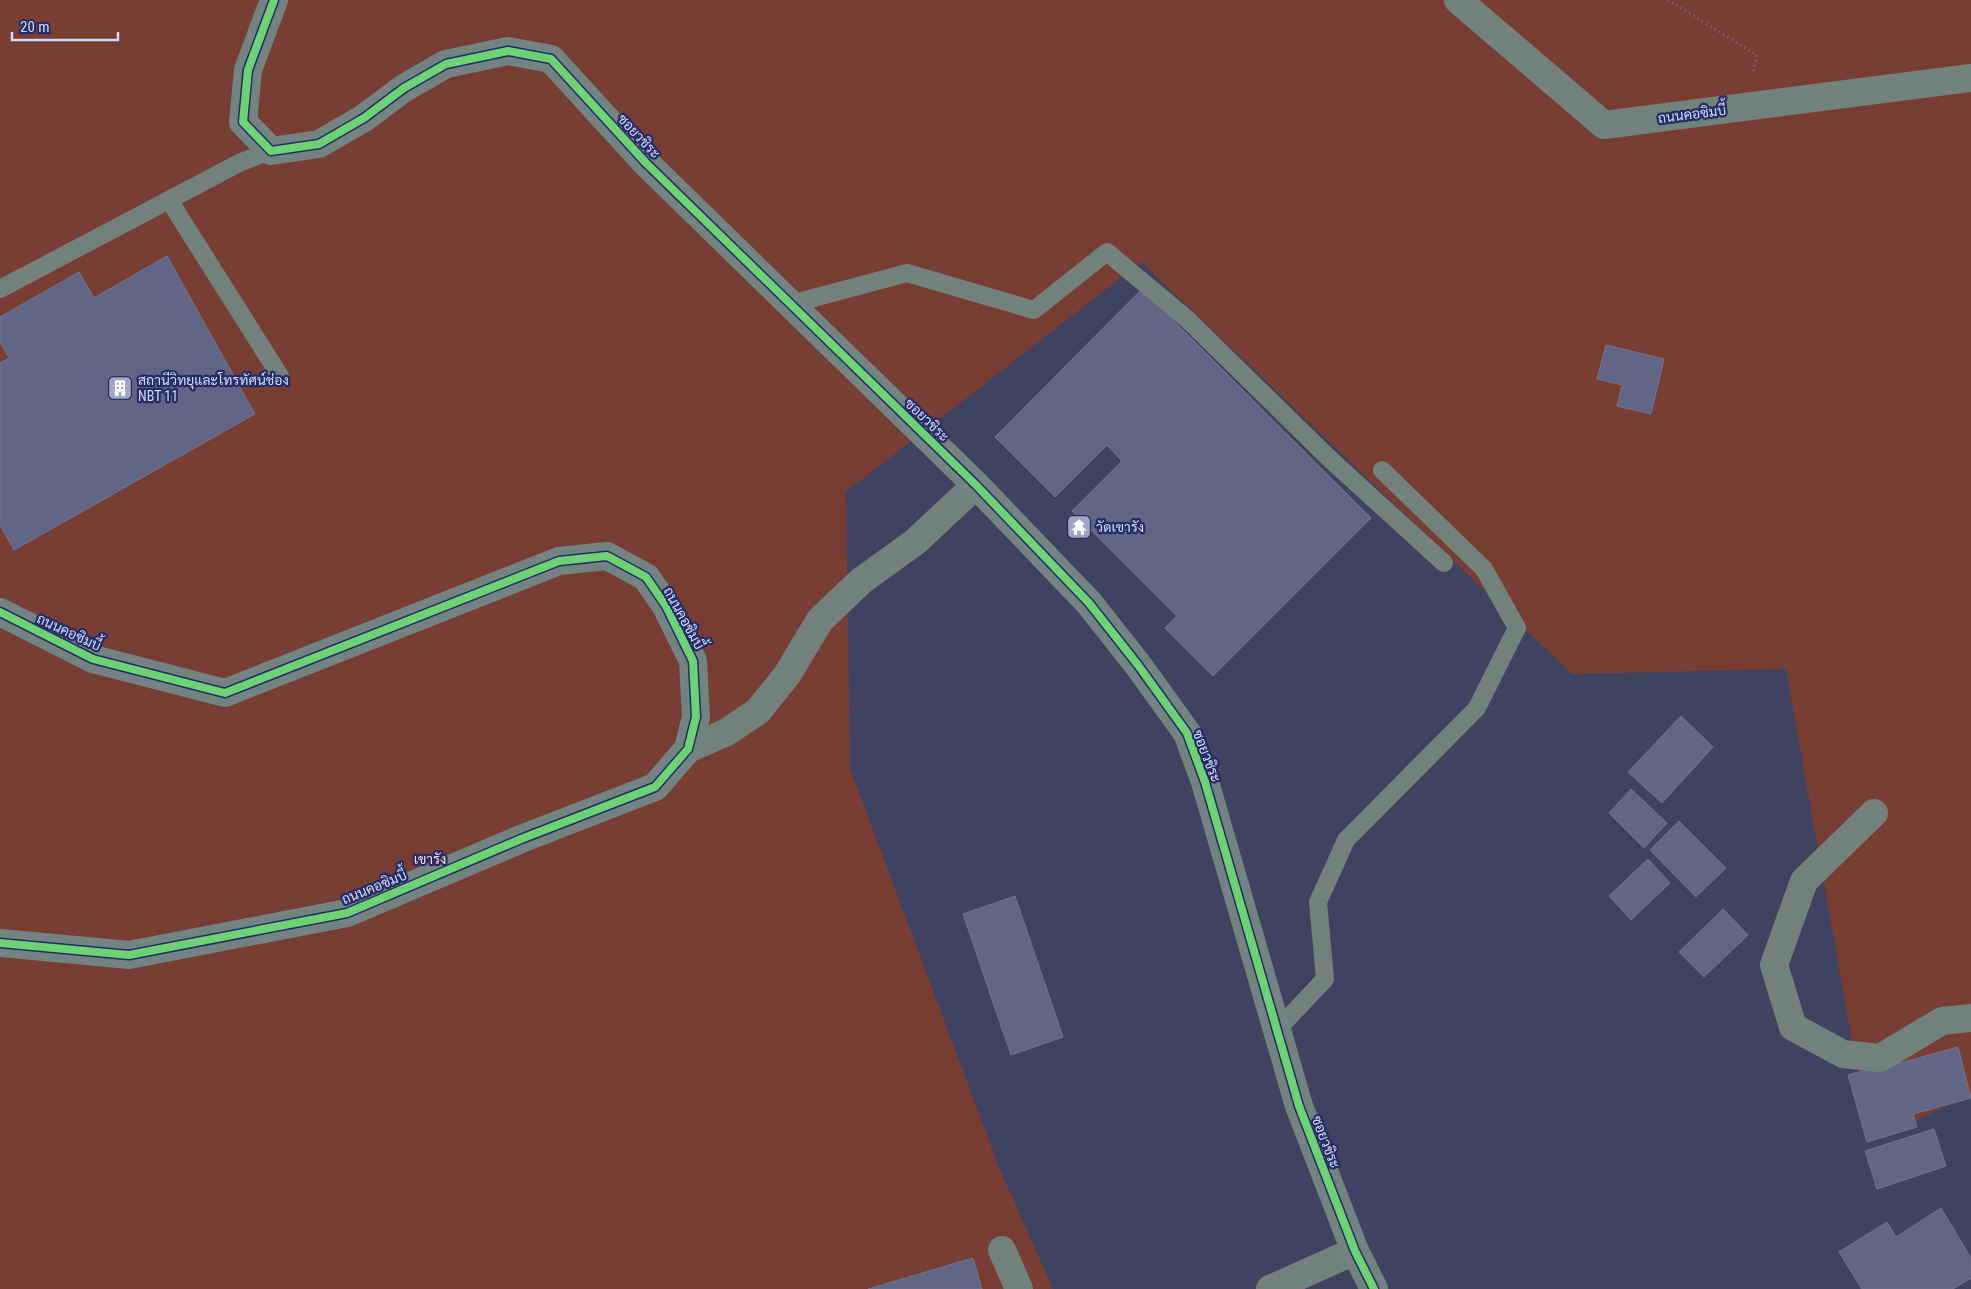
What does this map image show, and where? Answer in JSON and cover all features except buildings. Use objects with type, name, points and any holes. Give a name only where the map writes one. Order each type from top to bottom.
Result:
[{"type":"street","points":[[271,151],[244,122],[248,70],[274,0]]},
{"type":"street","name":"ถนนคอซิมบี้","points":[[1458,0],[1604,125],[1971,78]]},
{"type":"street","name":"ซอยวชิระ","points":[[271,151],[319,144],[364,118],[404,88],[446,64],[508,51],[551,59],[646,163],[976,485],[1089,603],[1138,665],[1187,734],[1205,782],[1299,1106],[1355,1251],[1374,1289]]},
{"type":"street","points":[[688,749],[727,732],[758,711],[787,675],[820,620],[861,581],[916,542],[976,485]]},
{"type":"street","name":"ถนนคอซิมบี้","points":[[0,612],[93,659],[225,693],[560,561],[607,556],[646,577],[666,606],[693,661],[696,717],[688,749],[655,787],[521,840],[347,913],[129,955],[0,943]]},
{"type":"street","points":[[1874,813],[1804,880],[1774,965],[1794,1027],[1843,1054],[1880,1058],[1942,1021],[1971,1018]]},
{"type":"street","points":[[1002,1250],[1020,1289]]},
{"type":"street","points":[[1270,1289],[1355,1251]]},
{"type":"lane","points":[[0,289],[241,162],[271,151]]},
{"type":"lane","points":[[169,200],[280,376]]},
{"type":"lane","points":[[791,304],[907,273],[1034,310],[1107,252],[1187,319],[1332,461],[1444,563]]},
{"type":"lane","points":[[1277,1030],[1325,979],[1318,902],[1346,840],[1477,708],[1517,628],[1484,569],[1382,470]]},
{"type":"path","points":[[1668,0],[1757,55],[1747,107]]},
{"type":"green space","name":"เขารัง","points":[[0,0],[1971,0],[1971,1094],[1870,1143],[1786,669],[1572,674],[1141,262],[846,492],[850,768],[998,1165],[1053,1289],[0,1289]]},
{"type":"cycle path","points":[[274,0],[248,70],[243,122],[271,151],[319,144],[364,118],[404,88],[446,64],[508,51],[551,59],[646,163],[976,485],[1089,603],[1138,665],[1187,733],[1205,782],[1299,1106],[1355,1251],[1374,1289]]},
{"type":"cycle path","points":[[0,612],[93,659],[225,693],[559,561],[607,556],[646,577],[666,606],[693,661],[696,717],[688,749],[655,787],[521,839],[347,913],[129,955],[0,943]]},
{"type":"place","name":"สถานีวิทยุและโทรทัศน์ช่อง NBT 11","points":[[120,388]]},
{"type":"place","name":"วัดเขารัง","points":[[1079,527]]}]
